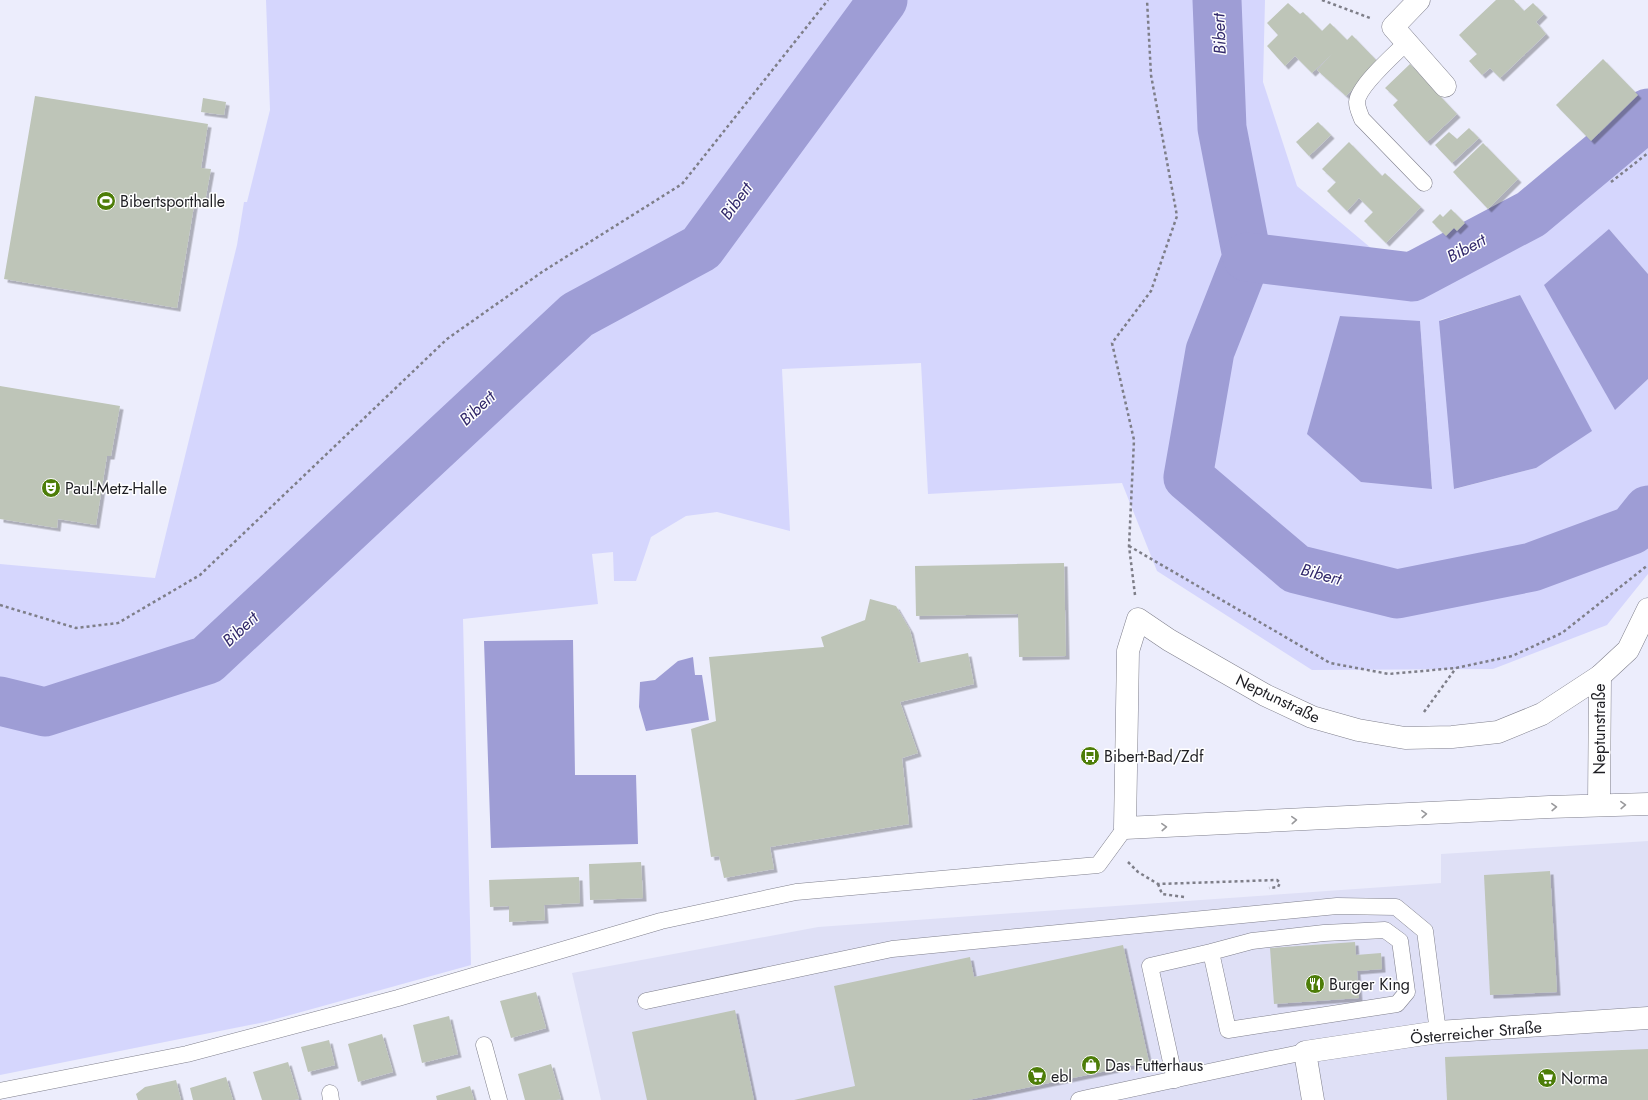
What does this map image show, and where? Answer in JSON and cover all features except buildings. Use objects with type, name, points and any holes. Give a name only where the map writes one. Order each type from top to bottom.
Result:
[{"type":"street","points":[[1419,0],[1400,34],[1445,86]]},
{"type":"street","points":[[1600,676],[1638,652],[1648,609]]},
{"type":"street","points":[[1138,619],[1128,651],[1119,837],[1599,805],[1648,804]]},
{"type":"street","name":"Neptunstraße","points":[[1138,619],[1169,640],[1265,695],[1312,717],[1358,730],[1405,738],[1452,737],[1498,732],[1542,714],[1600,676]]},
{"type":"street","name":"Neptunstraße","points":[[1599,805],[1600,676]]},
{"type":"street","name":"Österreicher Straße","points":[[1305,1052],[1438,1032],[1648,1018]]},
{"type":"street","points":[[1305,1052],[1313,1100]]},
{"type":"lane","points":[[1400,34],[1363,87],[1357,101],[1358,110],[1362,120],[1424,183]]},
{"type":"lane","points":[[0,1091],[187,1054],[398,998],[669,920],[796,892],[1098,865],[1119,837]]},
{"type":"lane","points":[[646,1000],[892,949],[1336,906],[1396,907],[1425,931],[1438,1032]]},
{"type":"lane","points":[[1175,1080],[1150,966],[1252,941],[1324,933],[1386,930],[1400,941],[1408,992],[1397,1004],[1228,1030],[1211,952]]},
{"type":"lane","points":[[484,1045],[499,1100]]},
{"type":"lane","points":[[1079,1100],[1305,1052]]},
{"type":"path","points":[[0,605],[76,628],[118,623],[200,575],[447,339],[542,272],[682,184],[828,0]]},
{"type":"path","points":[[1138,619],[1129,546],[1134,440],[1112,343],[1151,291],[1177,216],[1151,74],[1148,0]]},
{"type":"path","points":[[1322,0],[1400,34]]},
{"type":"path","points":[[1611,182],[1648,153]]},
{"type":"path","points":[[1129,546],[1330,663],[1389,674],[1456,668],[1512,656],[1562,633],[1648,565]]},
{"type":"path","points":[[1405,738],[1456,668]]},
{"type":"path","points":[[1119,837],[1138,872],[1158,884],[1162,894],[1190,898]]},
{"type":"shaded area","points":[[266,0],[1265,0],[1263,82],[1297,186],[1396,269],[1527,233],[1648,123],[1648,274],[1609,229],[1615,409],[1648,379],[1648,574],[1607,625],[1493,669],[1312,670],[1157,571],[1122,483],[928,494],[921,363],[782,369],[790,531],[717,512],[686,516],[651,537],[636,581],[614,581],[613,552],[592,554],[598,604],[463,619],[471,965],[265,1022],[0,1075],[0,564],[155,578],[237,245],[244,202],[247,202],[270,110]],"holes":[[[1520,295],[1536,468],[1455,489],[1440,320]],[[1340,316],[1420,322],[1432,488]]]},
{"type":"shaded area","points":[[1609,229],[1648,274],[1648,379],[1615,410],[1544,285]]},
{"type":"shaded area","points":[[1520,295],[1592,431],[1536,468],[1454,489],[1439,321]]},
{"type":"shaded area","points":[[1340,316],[1420,321],[1432,489],[1361,482],[1307,434]]},
{"type":"shaded area","points":[[573,640],[575,775],[636,775],[638,844],[491,848],[484,641]]},
{"type":"shaded area","points":[[693,657],[695,675],[702,675],[709,720],[646,731],[639,707],[640,682],[655,680],[678,661]]},
{"type":"shaded area","points":[[1648,841],[1648,1100],[601,1100],[572,973],[818,927],[1441,883],[1441,854]]},
{"type":"waterway","name":"Bibert","points":[[0,701],[45,712],[207,660],[577,315],[701,248],[883,0]]},
{"type":"waterway","name":"Bibert","points":[[1217,0],[1222,128],[1247,257],[1210,351],[1188,477],[1296,569],[1397,594],[1532,567],[1632,530],[1648,510]]},
{"type":"waterway","name":"Bibert","points":[[1247,257],[1412,277],[1531,214],[1641,122],[1648,113]]},
{"type":"place","name":"Bibertsporthalle","points":[[106,201]]},
{"type":"place","name":"Paul-Metz-Halle","points":[[51,488]]},
{"type":"place","name":"Bibert-Bad/Zdf","points":[[1090,756]]},
{"type":"place","name":"Burger King","points":[[1315,984]]},
{"type":"place","name":"Das Futterhaus","points":[[1091,1065]]},
{"type":"place","name":"ebl","points":[[1037,1076]]},
{"type":"place","name":"Norma","points":[[1547,1078]]}]
